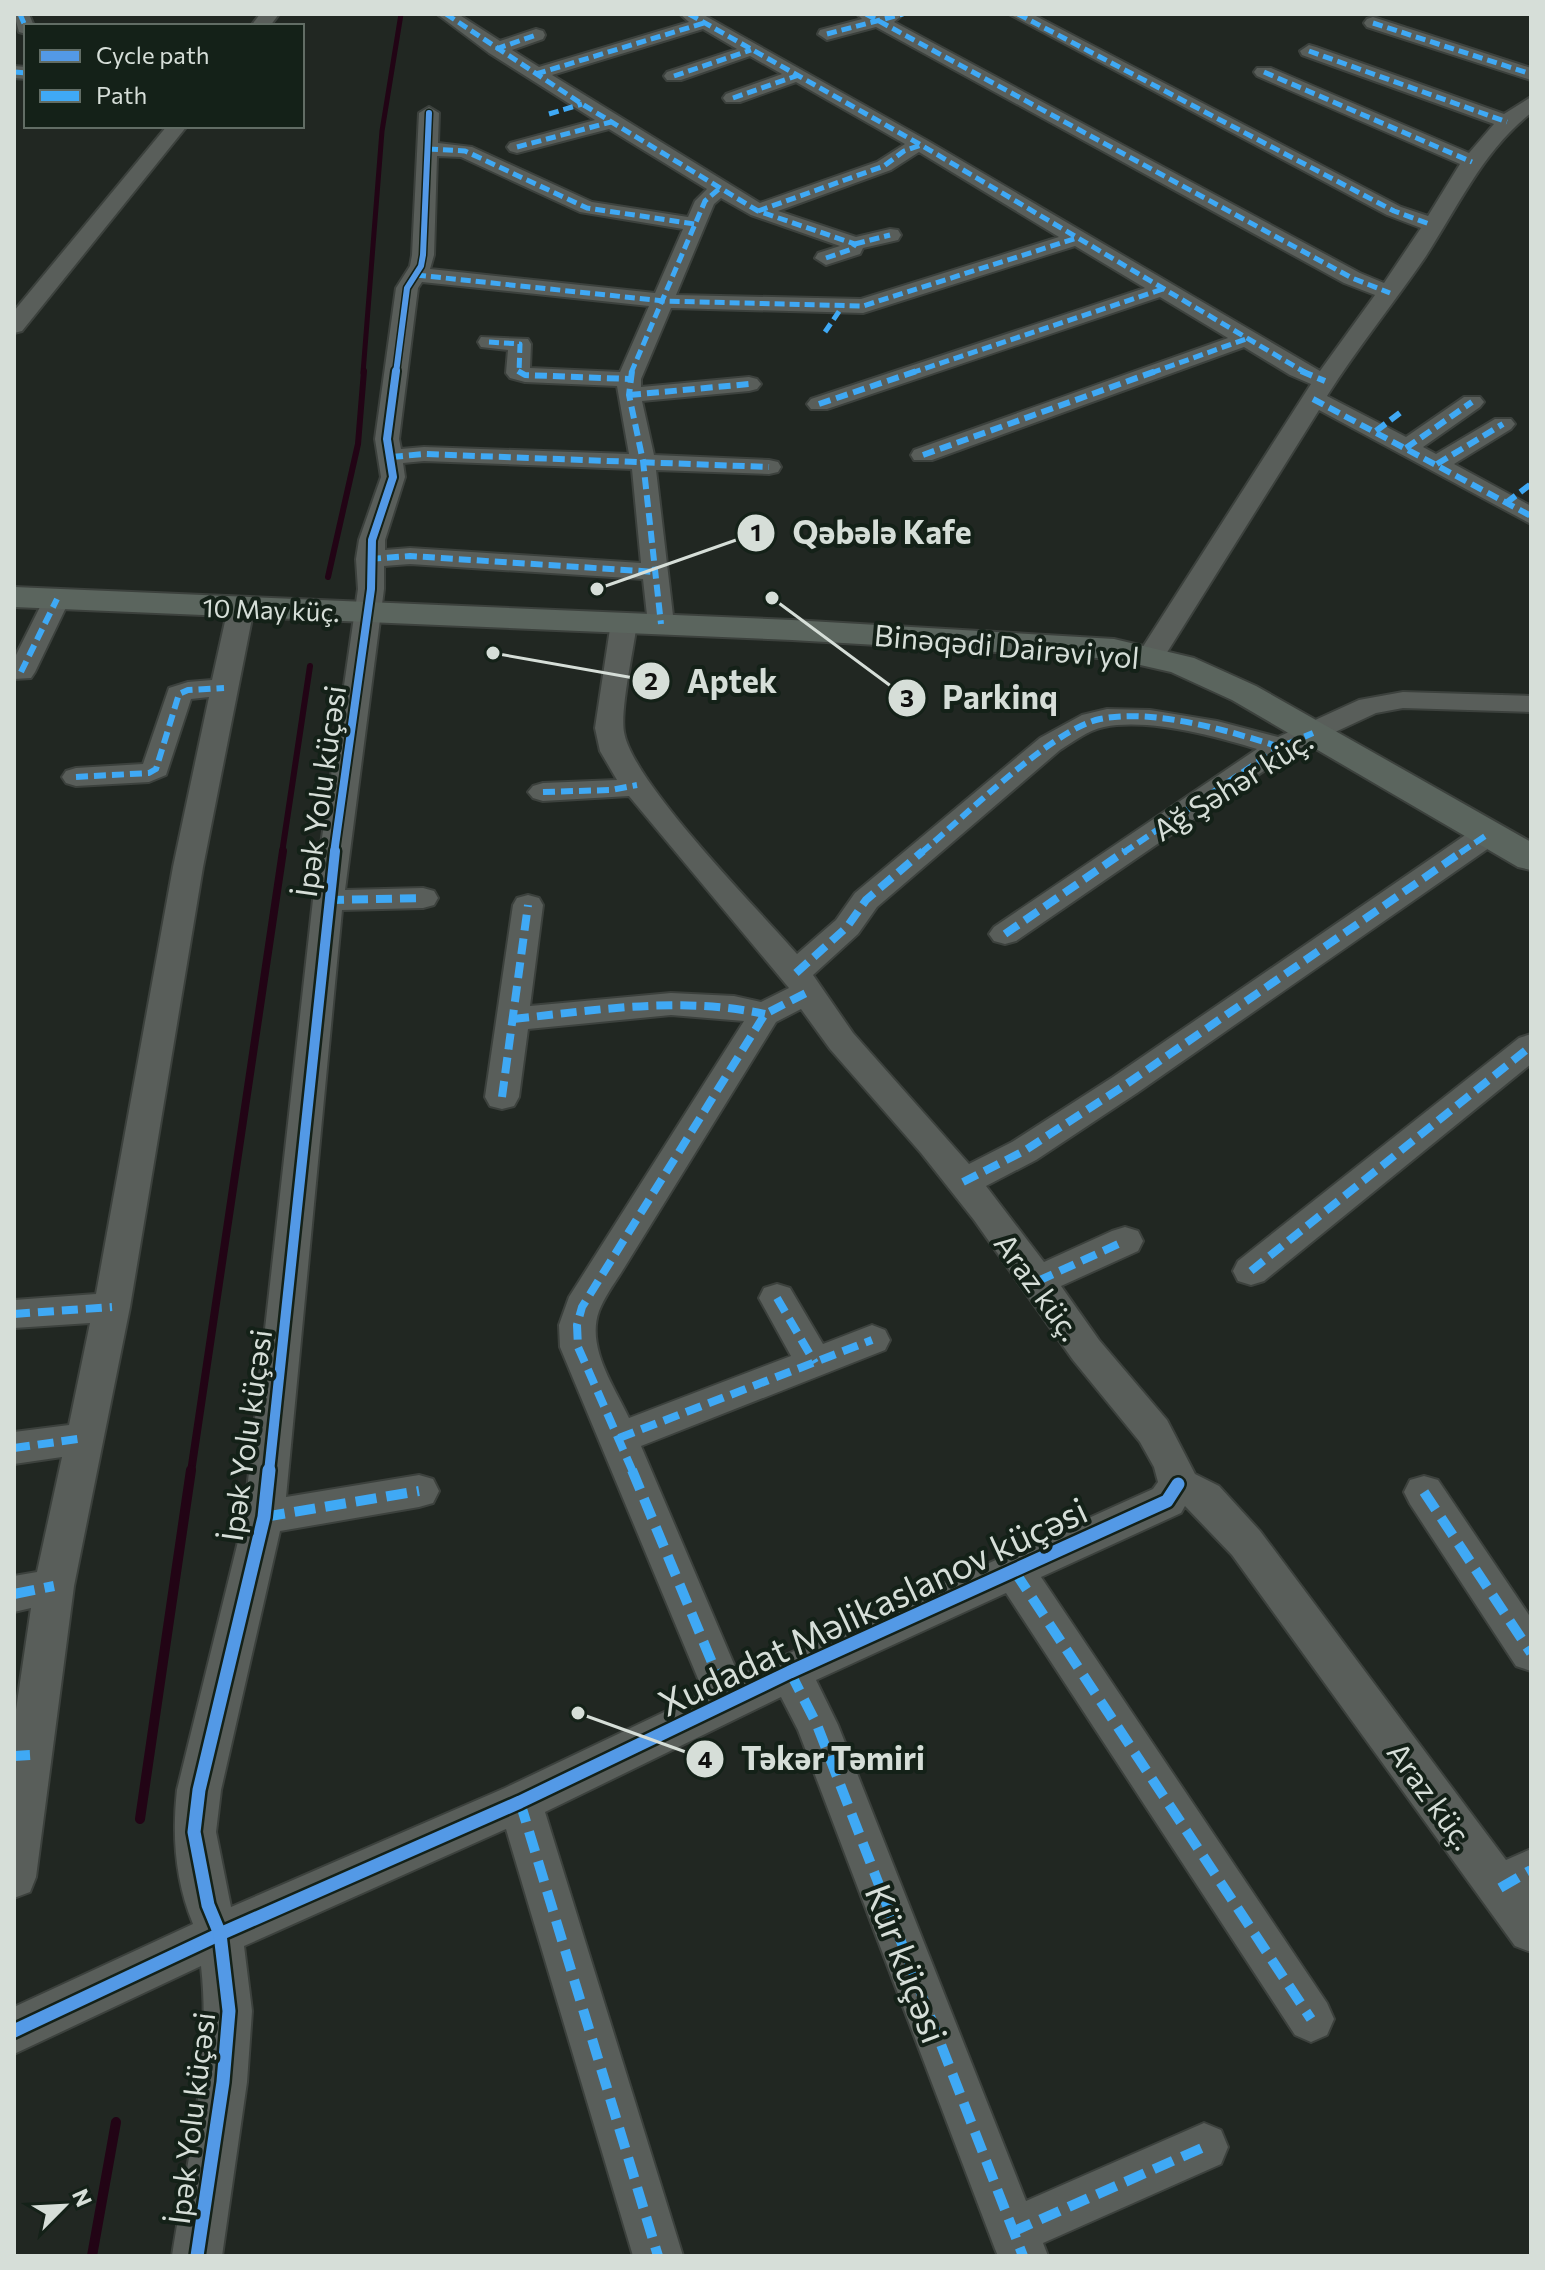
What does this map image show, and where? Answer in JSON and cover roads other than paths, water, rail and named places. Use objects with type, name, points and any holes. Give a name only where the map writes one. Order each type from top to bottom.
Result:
[{"type":"main road","name":"10 May küç.","points":[[14,597],[624,622]]},
{"type":"main road","name":"Binəqədi Dairəvi yol","points":[[624,622],[1079,645],[1151,656],[1213,678],[1531,858]]},
{"type":"street","points":[[446,14],[453,14]]},
{"type":"street","points":[[446,14],[582,104],[758,211],[855,244],[890,235]]},
{"type":"street","points":[[827,34],[872,17],[903,14]]},
{"type":"street","points":[[1018,14],[1394,211],[1432,225]]},
{"type":"street","points":[[872,17],[1352,278],[1390,293]]},
{"type":"street","points":[[536,74],[696,18],[921,145],[1163,289],[1298,370],[1319,390],[1376,431],[1531,516]]},
{"type":"street","points":[[1373,23],[1531,74]]},
{"type":"street","points":[[496,49],[536,35]]},
{"type":"street","points":[[674,76],[751,50]]},
{"type":"street","points":[[1309,51],[1507,122]]},
{"type":"street","points":[[1264,72],[1425,145],[1472,162]]},
{"type":"street","points":[[733,98],[799,75]]},
{"type":"street","points":[[1151,656],[1319,390],[1390,293],[1472,162],[1507,122],[1531,103]]},
{"type":"street","points":[[549,114],[582,104]]},
{"type":"street","name":"İpək Yolu küçəsi","points":[[197,2256],[223,2082],[228,2025],[220,1934],[208,1905],[194,1832],[199,1790],[264,1517],[328,900],[371,589],[369,559],[372,540],[393,477],[387,439],[407,288],[416,275],[423,255],[429,113]]},
{"type":"street","points":[[517,147],[611,122]]},
{"type":"street","points":[[14,326],[175,128]]},
{"type":"street","points":[[758,211],[884,166],[904,151],[921,145]]},
{"type":"street","points":[[428,149],[465,151],[587,208],[695,224]]},
{"type":"street","points":[[661,624],[643,461],[629,387],[705,201],[720,188]]},
{"type":"street","points":[[416,275],[664,301],[842,307],[873,305],[1077,238]]},
{"type":"street","points":[[826,258],[852,249],[855,244]]},
{"type":"street","points":[[819,404],[1163,289]]},
{"type":"street","points":[[825,332],[842,307]]},
{"type":"street","points":[[923,455],[1246,339]]},
{"type":"street","points":[[489,342],[520,344],[518,373],[525,375],[629,387],[749,384]]},
{"type":"street","points":[[1406,448],[1472,402]]},
{"type":"street","points":[[1376,431],[1401,412]]},
{"type":"street","points":[[1437,464],[1503,424]]},
{"type":"street","points":[[391,457],[424,454],[769,467]]},
{"type":"street","points":[[1506,503],[1531,484]]},
{"type":"street","points":[[369,559],[410,556],[656,572]]},
{"type":"street","points":[[21,672],[57,599]]},
{"type":"street","points":[[14,1877],[22,1755],[112,1307],[188,867],[241,608]]},
{"type":"street","name":"Araz küç.","points":[[624,622],[609,728],[614,751],[637,785],[801,983],[849,1049],[963,1182],[1038,1281],[1063,1321],[1156,1434],[1177,1472],[1178,1484],[1205,1498],[1238,1534],[1516,1879],[1531,1930]]},
{"type":"street","points":[[76,777],[138,776],[156,769],[179,694],[188,690],[224,688]]},
{"type":"street","name":"Ağ Şəhər küç.","points":[[1005,934],[1280,747],[1354,711],[1384,701],[1531,704]]},
{"type":"street","points":[[728,1701],[578,1347],[577,1325],[582,1307],[765,1014],[801,983],[866,900],[1050,744],[1075,728],[1104,718],[1201,726],[1280,747]]},
{"type":"street","points":[[543,792],[611,790],[637,785]]},
{"type":"street","points":[[963,1182],[1024,1151],[1125,1085],[1488,834]]},
{"type":"street","points":[[328,900],[423,898]]},
{"type":"street","points":[[502,1097],[528,905]]},
{"type":"street","points":[[513,1019],[708,1002],[765,1014]]},
{"type":"street","points":[[1251,1271],[1531,1046]]},
{"type":"street","points":[[1038,1281],[1125,1241]]},
{"type":"street","points":[[777,1298],[815,1363]]},
{"type":"street","points":[[14,1314],[112,1307]]},
{"type":"street","points":[[619,1438],[872,1340]]},
{"type":"street","points":[[14,1448],[85,1438]]},
{"type":"street","name":"Xudadat Məlikaslanov küçəsi","points":[[14,2031],[220,1934],[520,1802],[790,1672],[1167,1501],[1178,1484]]},
{"type":"street","points":[[264,1517],[419,1491]]},
{"type":"street","points":[[1424,1492],[1531,1653]]},
{"type":"street","points":[[1015,1572],[1311,2019]]},
{"type":"street","points":[[14,1594],[54,1586]]},
{"type":"street","name":"Kür küçəsi","points":[[790,1672],[817,1725],[1017,2244]]},
{"type":"street","points":[[520,1802],[658,2256]]},
{"type":"street","points":[[1017,2244],[1204,2147]]},
{"type":"waterway","points":[[363,373],[382,131],[401,14]]},
{"type":"waterway","points":[[328,577],[358,444],[364,371]]},
{"type":"waterway","points":[[282,853],[310,666]]},
{"type":"waterway","points":[[191,1472],[283,851]]},
{"type":"waterway","points":[[140,1819],[191,1470]]},
{"type":"waterway","points":[[92,2256],[116,2122]]},
{"type":"place","name":"Qəbələ Kafe","points":[[597,589]]},
{"type":"place","name":"Parkinq","points":[[772,598]]},
{"type":"place","name":"Aptek","points":[[493,653]]},
{"type":"place","name":"Təkər Təmiri","points":[[578,1713]]}]
